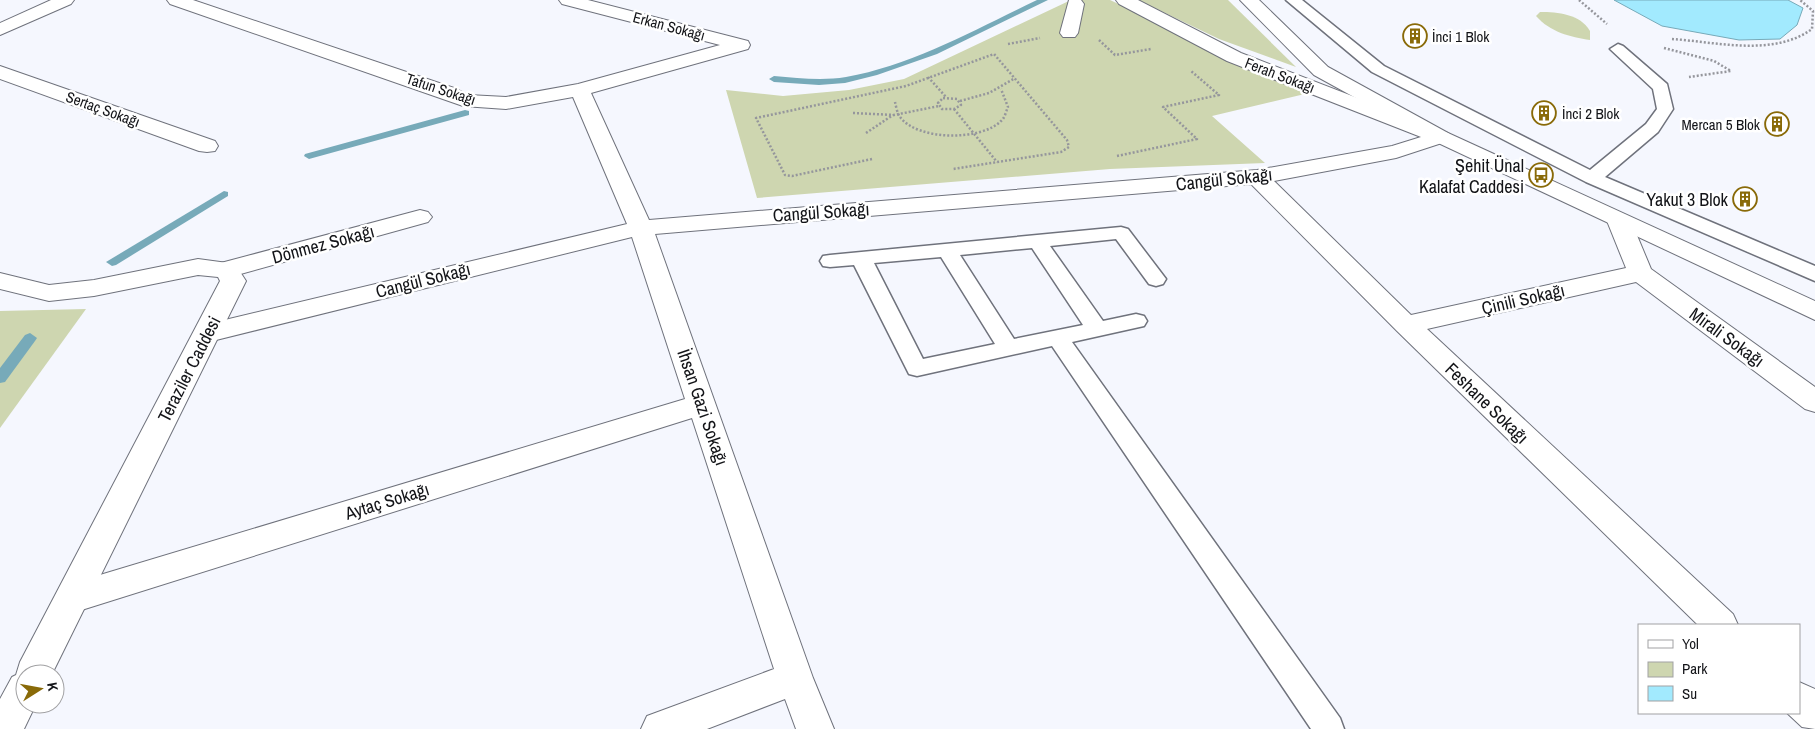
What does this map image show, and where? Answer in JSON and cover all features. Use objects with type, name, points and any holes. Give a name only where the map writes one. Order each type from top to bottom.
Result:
[{"type":"street","points":[[0,30],[65,0]]},
{"type":"street","name":"Tafun Sokağı","points":[[176,0],[447,92],[463,100],[483,103],[506,103],[580,90],[741,45]]},
{"type":"street","name":"Erkan Sokağı","points":[[568,0],[741,45]]},
{"type":"street","name":"Ferah Sokağı","points":[[1124,0],[1234,57],[1441,137]]},
{"type":"street","points":[[1249,0],[1321,71],[1441,137],[1815,311]]},
{"type":"street","points":[[1069,33],[1075,2]]},
{"type":"street","name":"Sertaç Sokağı","points":[[0,72],[207,146]]},
{"type":"street","name":"İhsan Gazi Sokağı","points":[[580,90],[641,228],[795,678],[815,729]]},
{"type":"street","name":"Cangül Sokağı","points":[[208,333],[641,228],[756,216],[1257,177],[1396,152],[1441,137]]},
{"type":"street","name":"Feshane Sokağı","points":[[1257,177],[1406,325],[1720,624]]},
{"type":"street","name":"Dönmez Sokağı","points":[[226,270],[420,217]]},
{"type":"street","points":[[1619,221],[1640,273]]},
{"type":"street","points":[[0,281],[49,294],[94,288],[198,267],[226,270]]},
{"type":"street","name":"Teraziler Caddesi","points":[[38,664],[233,281],[226,270]]},
{"type":"street","name":"Çinili Sokağı","points":[[1406,325],[1640,273]]},
{"type":"street","name":"Mirali Sokağı","points":[[1640,273],[1815,402]]},
{"type":"street","name":"Aytaç Sokağı","points":[[72,598],[702,404]]},
{"type":"street","points":[[660,729],[795,678]]},
{"type":"street","points":[[1800,700],[1815,714]]},
{"type":"street","points":[[4,729],[15,708]]},
{"type":"lane","points":[[1293,0],[1378,69],[1592,178],[1815,274]]},
{"type":"lane","points":[[1592,178],[1652,128],[1665,109],[1661,87],[1618,49]]},
{"type":"lane","points":[[830,261],[1121,233],[1156,279]]},
{"type":"lane","points":[[1037,241],[1097,329]]},
{"type":"lane","points":[[947,250],[1009,349]]},
{"type":"lane","points":[[861,258],[917,368],[1136,321]]},
{"type":"lane","points":[[1058,338],[1330,729]]},
{"type":"path","points":[[1579,0],[1610,26]]},
{"type":"path","points":[[1672,39],[1770,46],[1802,36],[1812,29],[1813,12],[1800,0]]},
{"type":"path","points":[[1008,44],[1088,30],[1115,55],[1154,48]]},
{"type":"path","points":[[872,159],[792,176],[785,175],[756,123],[756,118],[906,86],[994,54],[1067,140],[1069,147],[1061,152],[950,169]]},
{"type":"path","points":[[1118,162],[1112,156],[1197,139],[1163,107],[1219,95],[1188,68]]},
{"type":"path","points":[[928,77],[946,98]]},
{"type":"path","points":[[939,106],[938,101],[946,98],[960,101],[983,97],[1001,89],[1015,78]]},
{"type":"path","points":[[895,102],[896,115],[908,125],[921,131],[941,135],[974,134],[997,126],[1007,116],[1009,105],[1001,89]]},
{"type":"path","points":[[954,110],[961,105],[960,101]]},
{"type":"path","points":[[853,113],[896,115],[939,106],[954,110],[996,162]]},
{"type":"path","points":[[866,133],[896,115]]},
{"type":"path","points":[[1175,139],[1178,143]]},
{"type":"green space","points":[[1071,0],[1110,0],[1309,93],[1212,116],[1265,163],[1110,169],[757,198],[726,90],[783,96],[849,90],[904,79]]},
{"type":"green space","points":[[1138,0],[1228,0],[1296,67],[1219,39]]},
{"type":"green space","points":[[1540,12],[1568,15],[1575,18],[1586,25],[1590,31],[1590,40],[1554,30],[1536,16]]},
{"type":"green space","points":[[86,309],[0,428],[0,311]]},
{"type":"water","points":[[1614,0],[1788,0],[1803,8],[1797,25],[1780,39],[1739,40],[1662,26]]},
{"type":"waterway","points":[[774,79],[819,82],[845,80],[874,73],[934,52],[1044,0]]},
{"type":"waterway","points":[[309,156],[465,113]]},
{"type":"waterway","points":[[112,262],[224,194]]},
{"type":"waterway","points":[[0,378],[30,338]]},
{"type":"place","name":"İnci 1 Blok","points":[[1415,36]]},
{"type":"place","name":"İnci 2 Blok","points":[[1544,113]]},
{"type":"place","name":"Mercan 5 Blok","points":[[1777,124]]},
{"type":"place","name":"Şehit Ünal Kalafat Caddesi","points":[[1541,175]]},
{"type":"place","name":"Yakut 3 Blok","points":[[1745,199]]}]
